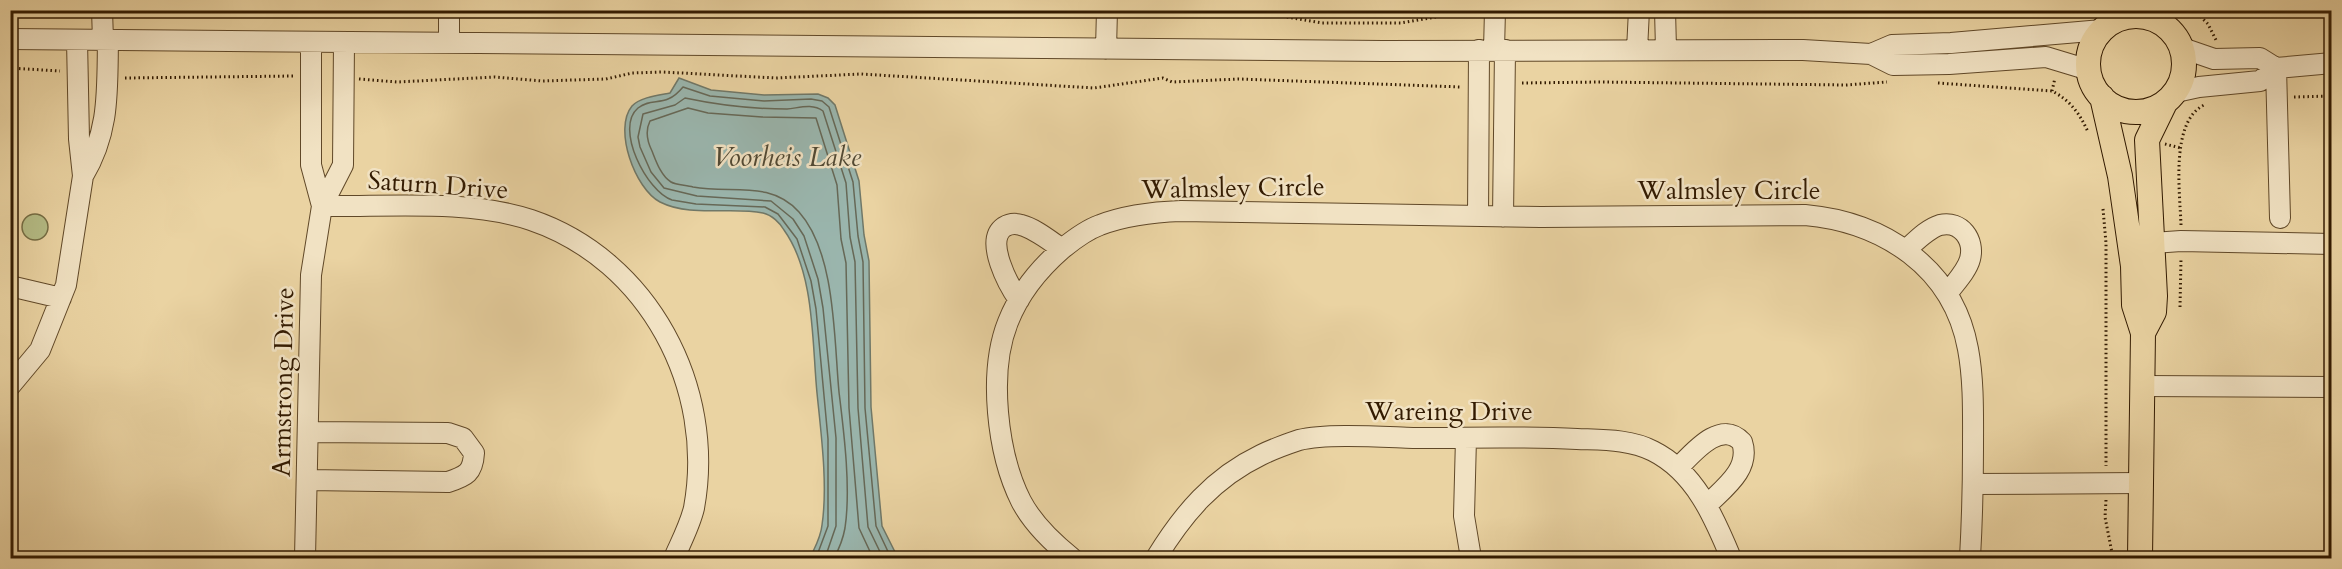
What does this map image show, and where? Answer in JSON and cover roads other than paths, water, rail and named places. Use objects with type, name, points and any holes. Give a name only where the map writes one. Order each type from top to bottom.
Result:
[{"type":"main road","points":[[2140,558],[2143,333],[2134,305],[2133,266],[2120,176],[2102,97],[2091,79],[2089,53],[2114,20],[2140,16],[2151,18],[2173,29],[2185,69],[2147,140],[2154,312],[2143,333]]},
{"type":"main road","points":[[2102,97],[2116,108],[2141,112],[2171,97]]},
{"type":"street","points":[[82,176],[93,159],[103,131],[107,78],[102,10]]},
{"type":"street","points":[[449,10],[449,43]]},
{"type":"street","points":[[1106,49],[1107,10]]},
{"type":"street","points":[[1478,216],[1479,87],[1492,50],[1495,10]]},
{"type":"street","points":[[1637,50],[1639,11]]},
{"type":"street","points":[[1665,11],[1666,49]]},
{"type":"street","points":[[1871,54],[1892,45],[1951,43],[2114,20]]},
{"type":"street","points":[[2173,29],[2214,59],[2260,58],[2276,68]]},
{"type":"street","points":[[10,39],[1106,49],[1803,50],[1871,54],[1893,65],[1949,64],[2046,57],[2089,70]]},
{"type":"street","points":[[10,386],[40,351],[66,285],[82,176],[77,40]]},
{"type":"street","name":"Armstrong Drive","points":[[311,42],[311,165],[322,206]]},
{"type":"street","name":"Armstrong Drive","points":[[305,558],[309,480],[311,276],[322,206],[343,165],[344,42]]},
{"type":"street","points":[[1492,50],[1504,85],[1503,216]]},
{"type":"street","points":[[2171,97],[2199,87],[2260,81],[2276,68],[2331,63]]},
{"type":"street","points":[[2276,68],[2280,219]]},
{"type":"street","name":"Saturn Drive","points":[[322,206],[451,208],[521,218],[567,236],[600,257],[626,281],[653,313],[668,338],[687,382],[699,439],[698,474],[693,510],[674,558]]},
{"type":"street","name":"Walmsley Circle","points":[[1072,558],[1051,541],[1021,500],[1001,438],[997,400],[1000,352],[1008,322],[1019,300],[1045,263],[1099,225],[1143,212],[1478,216],[1805,215],[1836,218],[1871,230],[1920,260],[1947,294],[1958,314],[1968,348],[1973,423],[1970,558]]},
{"type":"street","points":[[1019,300],[1011,288],[997,252],[995,244],[999,231],[1010,224],[1019,224],[1062,249]]},
{"type":"street","points":[[1906,250],[1927,232],[1941,225],[1957,226],[1968,235],[1971,248],[1969,261],[1947,294]]},
{"type":"street","points":[[2152,243],[2181,241],[2331,244]]},
{"type":"street","points":[[10,286],[61,298]]},
{"type":"street","points":[[2142,386],[2331,387]]},
{"type":"street","points":[[309,432],[448,433],[463,438],[474,453],[473,467],[466,476],[448,482],[309,480]]},
{"type":"street","points":[[1678,468],[1707,441],[1717,435],[1730,434],[1742,442],[1744,459],[1741,468],[1707,505]]},
{"type":"street","points":[[1466,438],[1464,516],[1471,558]]},
{"type":"street","name":"Wareing Drive","points":[[1156,558],[1176,525],[1204,493],[1226,475],[1262,455],[1301,440],[1466,438],[1618,441],[1652,450],[1678,468],[1707,505],[1731,558]]},
{"type":"street","points":[[1973,484],[2141,483]]},
{"type":"water","name":"Voorheis Lake","points":[[679,78],[711,90],[764,95],[818,94],[828,98],[835,105],[859,181],[869,261],[871,407],[882,526],[898,558],[810,558],[822,525],[824,493],[813,331],[802,267],[794,247],[773,217],[750,211],[698,211],[672,207],[660,202],[642,185],[635,172],[626,143],[627,116],[632,106],[645,98],[670,93]]}]
